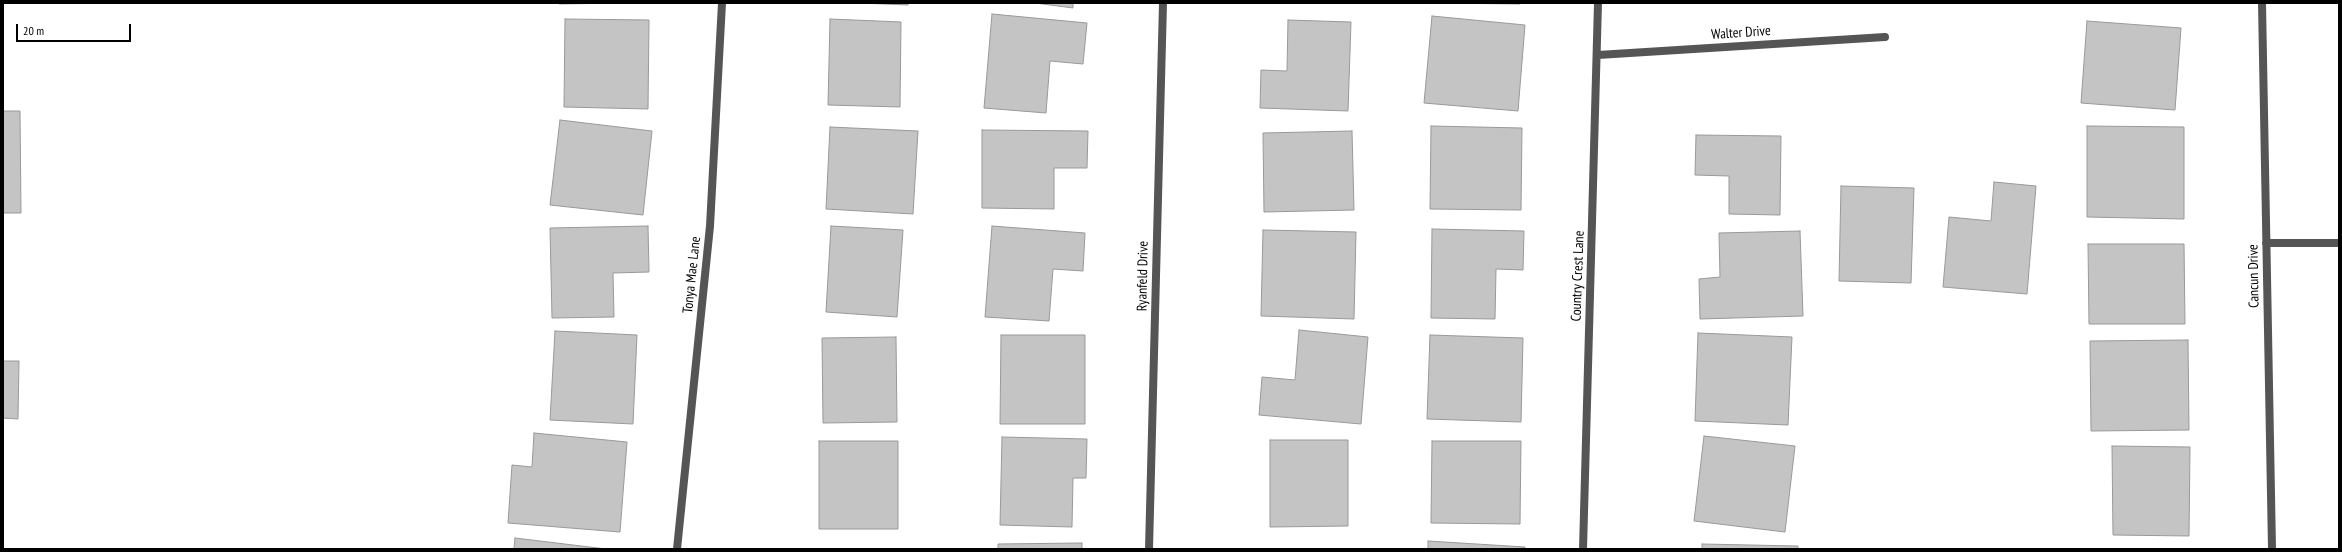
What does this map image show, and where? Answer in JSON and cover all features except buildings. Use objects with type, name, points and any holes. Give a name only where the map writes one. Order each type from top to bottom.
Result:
[{"type":"street","name":"Tonya Mae Lane","points":[[677,549],[710,226],[722,3]]},
{"type":"street","name":"Ryanfeld Drive","points":[[1149,549],[1163,3]]},
{"type":"street","name":"Country Crest Lane","points":[[1583,549],[1598,55],[1598,3]]},
{"type":"street","name":"Cancun Drive","points":[[2262,3],[2272,549]]},
{"type":"street","name":"Walter Drive","points":[[1598,55],[1885,37]]},
{"type":"street","points":[[2266,243],[2339,243]]}]
